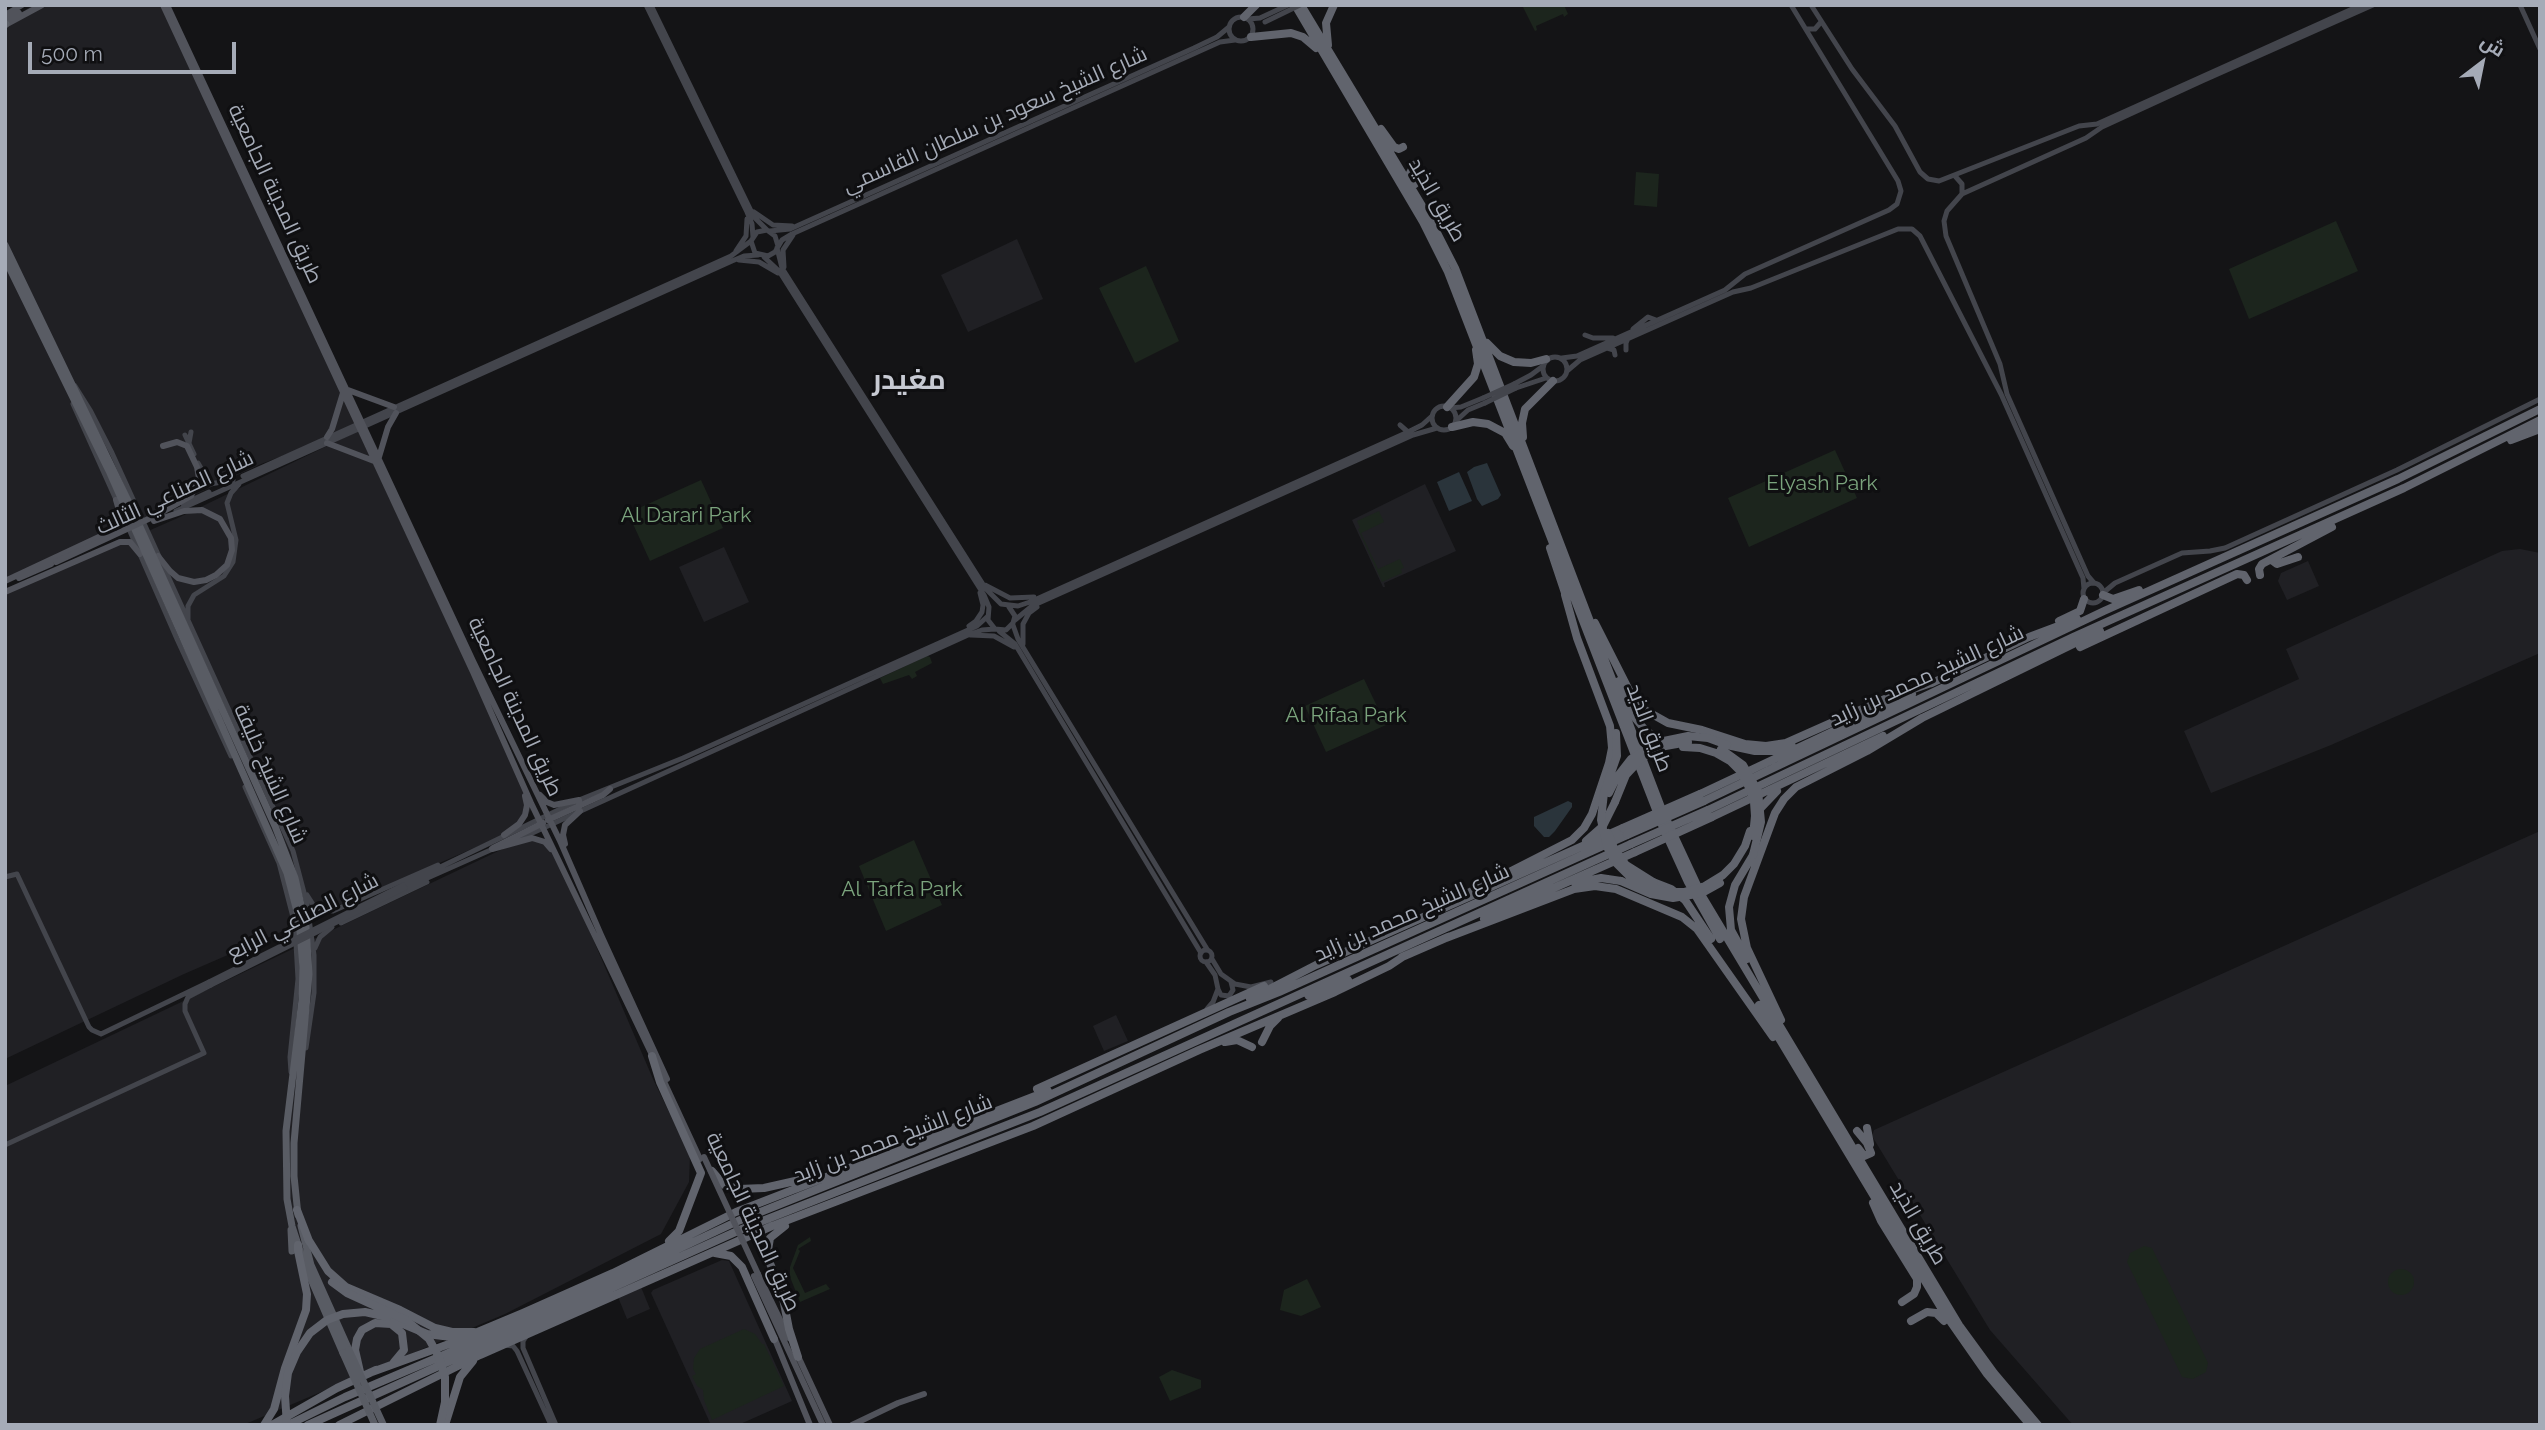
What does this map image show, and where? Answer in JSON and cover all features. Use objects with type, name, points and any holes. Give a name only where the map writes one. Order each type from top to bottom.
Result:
[{"type":"highway","points":[[1246,18],[1256,5]]},
{"type":"highway","name":"طريق الذيد","points":[[1295,5],[1430,219],[1455,268],[1472,322],[1525,461],[1577,585],[1662,810],[1688,868],[1854,1164],[1963,1342],[2030,1425]]},
{"type":"highway","name":"طريق الذيد","points":[[1301,5],[1432,239],[1472,322]]},
{"type":"highway","points":[[1334,5],[1325,23],[1325,37],[1361,110]]},
{"type":"highway","points":[[1252,34],[1291,33],[1309,41],[1361,110],[1394,147],[1399,149],[1403,146]]},
{"type":"highway","points":[[1414,165],[1410,173],[1425,201],[1430,219]]},
{"type":"highway","name":"شارع الشيخ خليفة","points":[[5,245],[24,279],[73,384],[289,860],[302,904],[309,963],[308,1005],[289,1106],[285,1169],[287,1199],[295,1248],[350,1353]]},
{"type":"highway","name":"شارع الشيخ خليفة","points":[[5,259],[38,332],[110,473],[287,873],[301,937],[302,1000],[295,1081],[293,1154],[297,1210],[311,1265],[350,1353]]},
{"type":"highway","points":[[1472,322],[1500,356],[1522,363],[1545,363]]},
{"type":"highway","points":[[1448,407],[1471,382],[1476,371],[1477,351],[1472,322]]},
{"type":"highway","points":[[1525,461],[1523,416],[1529,403],[1550,379]]},
{"type":"highway","name":"شارع الشيخ محمد بن زايد","points":[[1706,805],[2104,611],[2398,479],[2540,409]]},
{"type":"highway","points":[[1454,424],[1473,422],[1495,426],[1525,461]]},
{"type":"highway","name":"شارع الشيخ محمد بن زايد","points":[[308,1425],[742,1229],[1040,1112],[1284,1007],[1324,982],[1629,840],[2363,508],[2540,422]]},
{"type":"highway","points":[[2498,443],[2540,429]]},
{"type":"highway","name":"طريق الذيد","points":[[1525,461],[1531,485],[1602,671],[1681,868],[1705,914],[1811,1086],[1840,1126],[1970,1341],[2038,1425]]},
{"type":"highway","points":[[1432,913],[1565,845],[1584,828],[1592,814],[1611,755],[1611,734],[1577,638],[1531,485]]},
{"type":"highway","points":[[2260,575],[2261,565],[2363,508]]},
{"type":"highway","points":[[2274,558],[2273,563],[2277,564],[2298,557]]},
{"type":"highway","points":[[2016,673],[2059,658],[2237,574],[2242,574],[2247,580]]},
{"type":"highway","points":[[2103,594],[2115,598],[2166,583]]},
{"type":"highway","points":[[1577,585],[1631,694],[1650,715],[1668,723],[1755,746],[1776,745],[1796,740],[1885,699],[1934,682]]},
{"type":"highway","points":[[1530,899],[1629,840],[1706,805],[1822,736],[2080,611],[2084,594]]},
{"type":"highway","points":[[1565,595],[1616,733],[1617,756],[1604,793],[1601,820],[1607,847],[1616,863],[1629,876],[1644,885],[1668,892],[1684,892],[1705,886],[1723,875],[1742,852],[1755,816],[1769,798],[1815,770],[2097,633],[2109,623]]},
{"type":"highway","points":[[2029,637],[2104,611]]},
{"type":"highway","points":[[169,621],[195,665]]},
{"type":"highway","points":[[767,1228],[1033,1126],[1199,1050],[1284,1007],[1389,966],[1404,956],[1530,899],[1587,879],[1608,878],[1621,881],[1662,897],[1693,896],[1726,879],[1748,850],[1754,830],[1753,795],[1744,776],[1730,761],[1716,752],[1667,743],[1653,736],[1636,719],[1602,637]]},
{"type":"highway","points":[[211,673],[226,718]]},
{"type":"highway","points":[[1811,1086],[1744,941],[1741,912],[1744,897],[1779,805],[1789,793],[1923,718]]},
{"type":"highway","points":[[1752,1005],[1685,900],[1671,889],[1653,882],[1626,865],[1610,838],[1606,807],[1611,787],[1640,752],[1668,738],[1699,736],[1746,750],[1774,751],[1822,736]]},
{"type":"highway","points":[[977,1117],[1583,843],[1597,833],[1608,818],[1626,775],[1640,760],[1653,751],[1684,742],[1716,747],[1730,755],[1742,765],[1758,791],[1761,822],[1753,855],[1735,885],[1729,915],[1734,937],[1766,992]]},
{"type":"highway","points":[[1706,805],[1815,770]]},
{"type":"highway","points":[[266,793],[288,848],[289,860]]},
{"type":"highway","points":[[262,814],[278,863]]},
{"type":"highway","points":[[1550,860],[1629,840]]},
{"type":"highway","name":"شارع الشيخ محمد بن زايد","points":[[287,1425],[370,1386],[533,1317],[782,1202],[980,1125],[1229,1012],[1629,840]]},
{"type":"highway","points":[[1446,937],[1588,886],[1609,887],[1674,913],[1690,922],[1703,936],[1811,1086]]},
{"type":"highway","points":[[1229,1012],[1316,965]]},
{"type":"highway","points":[[1262,1042],[1284,1007]]},
{"type":"highway","points":[[1199,1050],[1205,1051],[1233,1040],[1252,1047]]},
{"type":"highway","points":[[596,1280],[675,1236],[701,1177],[699,1166],[660,1082],[652,1056]]},
{"type":"highway","points":[[372,1372],[481,1332],[736,1212],[918,1139],[1057,1087],[1078,1082]]},
{"type":"highway","points":[[282,1094],[289,1106]]},
{"type":"highway","points":[[1840,1126],[1851,1136],[1863,1155],[1868,1156],[1871,1149],[1857,1131]]},
{"type":"highway","points":[[1867,1128],[1873,1150],[1868,1164],[1879,1183],[1881,1194]]},
{"type":"highway","points":[[702,1158],[724,1185],[734,1189],[755,1189],[805,1179],[918,1139]]},
{"type":"highway","points":[[1854,1164],[1854,1170],[1879,1217],[1917,1279],[1914,1294],[1902,1301]]},
{"type":"highway","points":[[331,1425],[499,1346],[767,1228],[862,1181]]},
{"type":"highway","points":[[297,1210],[318,1265],[332,1282],[347,1293],[406,1320],[429,1339],[439,1357],[444,1377],[443,1425]]},
{"type":"highway","points":[[798,1357],[784,1299],[768,1260],[767,1248],[776,1231],[813,1211]]},
{"type":"highway","points":[[308,1238],[323,1265],[342,1284],[430,1326],[447,1331],[481,1332]]},
{"type":"highway","points":[[264,1425],[274,1409],[285,1368],[306,1310],[307,1294],[298,1251],[295,1248]]},
{"type":"highway","points":[[708,1254],[723,1253],[739,1263],[774,1339]]},
{"type":"highway","points":[[583,1303],[632,1288]]},
{"type":"highway","points":[[1911,1321],[1923,1312],[1936,1313],[1963,1342]]},
{"type":"highway","points":[[287,1425],[285,1396],[288,1373],[297,1352],[310,1333],[327,1320],[349,1313],[371,1313],[433,1336],[468,1337]]},
{"type":"highway","points":[[427,1319],[447,1331]]},
{"type":"highway","points":[[272,1425],[337,1388],[372,1372],[396,1361],[402,1354],[405,1342],[400,1330],[386,1322],[370,1324],[362,1330],[350,1353],[370,1414],[374,1425]]},
{"type":"highway","points":[[370,1386],[428,1352]]},
{"type":"highway","points":[[350,1353],[383,1424]]},
{"type":"highway","points":[[443,1425],[462,1374],[480,1355]]},
{"type":"highway","points":[[339,1425],[353,1416]]},
{"type":"main road","points":[[5,20],[21,5]]},
{"type":"main road","points":[[5,20],[35,5]]},
{"type":"main road","points":[[5,20],[42,5]]},
{"type":"main road","name":"طريق المدينة الجامعية","points":[[165,5],[226,150],[361,425],[519,774]]},
{"type":"main road","name":"طريق المدينة الجامعية","points":[[165,5],[199,71],[345,391]]},
{"type":"main road","points":[[646,5],[748,209],[758,223],[775,236],[784,275]]},
{"type":"main road","points":[[651,5],[748,209],[752,249],[784,275],[925,493],[979,583],[986,598],[989,624],[1021,650],[1095,766],[1204,951]]},
{"type":"main road","points":[[1287,5],[1264,19],[1244,41],[1235,40],[1230,34],[1229,27],[1234,19],[1264,19],[1301,5]]},
{"type":"main road","points":[[1515,386],[1563,377],[1580,360],[1654,325],[1656,320],[1725,290],[1745,274],[1889,210],[1899,201],[1900,184],[1791,5]]},
{"type":"main road","points":[[1811,5],[1852,69],[1895,126],[1922,174],[1936,181],[2079,126],[2095,127],[2373,5]]},
{"type":"main road","points":[[2103,594],[2088,576],[2007,394],[2000,364],[1946,236],[1944,221],[1947,211],[1962,194],[2086,138],[2095,127],[2361,5]]},
{"type":"main road","points":[[2520,5],[2540,49]]},
{"type":"main road","points":[[1246,18],[1252,23],[1252,34]]},
{"type":"main road","points":[[1806,29],[1815,29],[1821,22]]},
{"type":"main road","name":"شارع الشيخ سعود بن سلطان القاسمي","points":[[768,231],[786,231],[862,199],[1147,71],[1217,37],[1229,27]]},
{"type":"main road","name":"شارع الشيخ سعود بن سلطان القاسمي","points":[[1147,71],[1223,40],[1235,40]]},
{"type":"main road","points":[[187,56],[190,56],[199,71]]},
{"type":"main road","points":[[1954,176],[1962,184],[1962,194]]},
{"type":"main road","name":"شارع الشيخ سعود بن سلطان القاسمي","points":[[777,247],[785,237],[862,199]]},
{"type":"main road","points":[[748,209],[773,225],[782,227],[802,224]]},
{"type":"main road","points":[[731,258],[746,236],[748,209]]},
{"type":"main road","points":[[534,788],[544,800],[554,805],[579,800],[713,745],[966,633],[982,629],[1009,628],[1028,608],[1045,598],[1408,432],[1422,425],[1436,409],[1461,408],[1515,386],[1552,356],[1562,358],[1580,355],[1733,292],[1751,288],[1898,229],[1912,229],[1921,238],[2001,394],[2083,578],[2084,594],[2089,603],[2100,601],[2103,594],[2115,583],[2182,553],[2225,548],[2397,470],[2540,399]]},
{"type":"main road","points":[[768,231],[760,231],[731,258],[660,290],[476,371],[395,410],[377,460],[327,440],[345,391],[395,410],[654,296],[660,290],[672,282],[731,258],[772,255],[777,247]]},
{"type":"main road","points":[[784,275],[783,250],[796,232]]},
{"type":"main road","points":[[731,258],[759,262],[784,275]]},
{"type":"main road","points":[[288,275],[297,282]]},
{"type":"main road","points":[[1584,335],[1614,340]]},
{"type":"main road","points":[[1626,337],[1626,350]]},
{"type":"main road","points":[[1608,348],[1606,345],[1614,340]]},
{"type":"main road","points":[[1580,346],[1580,355]]},
{"type":"main road","points":[[1608,348],[1614,350],[1615,355]]},
{"type":"main road","points":[[1562,358],[1567,371]]},
{"type":"main road","points":[[1545,363],[1550,379]]},
{"type":"main road","points":[[468,380],[468,376],[476,371]]},
{"type":"main road","points":[[846,372],[979,583],[991,596],[1013,612],[1021,650],[1055,711],[1159,883],[1204,951],[1212,952],[1209,960],[1222,995],[1229,996],[1233,990],[1231,982]]},
{"type":"main road","points":[[64,379],[80,421],[278,863],[293,916],[298,953],[290,1057],[295,1081]]},
{"type":"main road","points":[[73,384],[112,453],[293,852],[303,885],[314,955],[313,1001],[295,1081]]},
{"type":"main road","points":[[546,821],[580,811],[877,676],[966,633],[989,613],[1004,605],[1021,605],[1045,598],[1413,435],[1437,428],[1446,430],[1465,412],[1484,400]]},
{"type":"main road","points":[[1448,407],[1455,413],[1454,424]]},
{"type":"main road","name":"شارع الصناعي الثالث","points":[[181,507],[233,480],[395,410]]},
{"type":"main road","points":[[1432,416],[1437,428]]},
{"type":"main road","points":[[1400,425],[1408,432]]},
{"type":"main road","points":[[1392,431],[1392,439]]},
{"type":"main road","points":[[188,433],[189,443],[208,483],[214,485],[233,480]]},
{"type":"main road","name":"شارع الصناعي الثالث","points":[[5,587],[327,440]]},
{"type":"main road","points":[[163,446],[177,442],[184,444],[198,471],[195,490],[181,507]]},
{"type":"main road","name":"طريق المدينة الجامعية","points":[[377,460],[534,788],[546,821],[571,867],[822,1425]]},
{"type":"main road","points":[[193,635],[188,606],[194,595],[223,576],[231,566],[236,545],[227,503],[233,490],[248,478]]},
{"type":"main road","points":[[1291,489],[1303,482],[1302,479]]},
{"type":"main road","points":[[915,485],[922,494],[925,493]]},
{"type":"main road","points":[[5,587],[116,529],[121,517],[116,500]]},
{"type":"main road","points":[[158,556],[174,575],[189,581],[211,578],[227,565],[232,544],[224,523],[207,511],[181,507]]},
{"type":"main road","points":[[403,521],[406,521],[415,536]]},
{"type":"main road","points":[[1197,532],[1196,530],[1207,522]]},
{"type":"main road","points":[[2065,537],[2074,544]]},
{"type":"main road","points":[[5,587],[120,542],[130,542],[140,554]]},
{"type":"main road","points":[[979,583],[1010,598],[1045,598]]},
{"type":"main road","points":[[966,633],[982,612],[979,583]]},
{"type":"main road","points":[[2084,594],[2096,584],[2115,583]]},
{"type":"main road","points":[[1021,650],[1021,634],[1025,620],[1045,598]]},
{"type":"main road","points":[[966,633],[994,636],[1021,650]]},
{"type":"main road","points":[[877,676],[888,668],[887,666]]},
{"type":"main road","points":[[1055,711],[1058,710],[1065,718]]},
{"type":"main road","points":[[698,757],[713,745]]},
{"type":"main road","points":[[1083,756],[1092,768],[1095,766]]},
{"type":"main road","points":[[519,774],[546,821]]},
{"type":"main road","points":[[504,835],[523,820],[527,811],[527,800],[519,774]]},
{"type":"main road","points":[[494,847],[603,795],[610,789]]},
{"type":"main road","points":[[546,821],[579,800]]},
{"type":"main road","points":[[571,867],[563,832],[569,819],[580,811]]},
{"type":"main road","name":"طريق المدينة الجامعية","points":[[546,821],[548,837],[702,1158]]},
{"type":"main road","name":"شارع الصناعي الرابع","points":[[457,862],[531,822],[546,821]]},
{"type":"main road","name":"شارع الصناعي الرابع","points":[[5,877],[17,874],[89,1027],[102,1034],[404,886],[457,862],[517,840],[546,821]]},
{"type":"main road","points":[[494,847],[529,827],[531,822]]},
{"type":"main road","points":[[548,837],[552,837],[564,862],[571,867]]},
{"type":"main road","points":[[494,847],[528,838],[537,839],[548,845],[559,860]]},
{"type":"main road","points":[[303,885],[314,906],[333,911],[409,877],[457,862]]},
{"type":"main road","points":[[314,955],[318,940],[328,929],[425,883],[457,862]]},
{"type":"main road","points":[[1159,883],[1168,889]]},
{"type":"main road","points":[[1204,951],[1201,959],[1209,960],[1231,982],[1251,987],[1271,982]]},
{"type":"main road","name":"شارع الصناعي الرابع","points":[[5,1145],[204,1053],[185,1011],[188,997],[210,983]]},
{"type":"main road","points":[[1200,1015],[1213,1002],[1218,989]]},
{"type":"main road","points":[[756,1275],[774,1339],[810,1425]]},
{"type":"main road","name":"طريق المدينة الجامعية","points":[[756,1275],[830,1425]]},
{"type":"main road","points":[[531,1332],[524,1339],[522,1346],[556,1425]]},
{"type":"main road","points":[[499,1346],[515,1347],[551,1425]]},
{"type":"main road","points":[[525,1366],[528,1366],[535,1377]]},
{"type":"main road","points":[[794,1385],[805,1404],[818,1413]]},
{"type":"main road","points":[[852,1425],[924,1394]]},
{"type":"shaded area","points":[[33,5],[165,5],[361,426],[261,464],[5,579],[5,23]]},
{"type":"shaded area","points":[[1017,239],[1043,299],[968,332],[941,275]]},
{"type":"shaded area","points":[[358,431],[533,806],[520,828],[184,974],[5,1059],[5,594],[180,517]]},
{"type":"shaded area","points":[[1487,463],[1501,495],[1482,506],[1467,472]]},
{"type":"shaded area","points":[[1459,472],[1472,501],[1449,511],[1437,482]]},
{"type":"shaded area","points":[[1425,484],[1456,551],[1384,583],[1383,587],[1352,520]]},
{"type":"shaded area","points":[[724,547],[749,602],[704,622],[679,567]]},
{"type":"shaded area","points":[[2520,549],[2540,553],[2540,653],[2331,745],[2211,793],[2184,731],[2299,679],[2286,649],[2502,551]]},
{"type":"shaded area","points":[[2308,561],[2319,586],[2287,600],[2278,581],[2281,573]]},
{"type":"shaded area","points":[[1568,801],[1572,803],[1572,807],[1555,831],[1549,837],[1544,837],[1534,826],[1534,817]]},
{"type":"shaded area","points":[[2540,831],[2540,1425],[2073,1425],[1990,1330],[1872,1136],[1874,1130]]},
{"type":"shaded area","points":[[532,835],[554,848],[653,1079],[690,1155],[689,1182],[661,1234],[505,1314],[243,1425],[5,1425],[5,1086]]},
{"type":"shaded area","points":[[1116,1015],[1128,1041],[1104,1051],[1093,1026]]},
{"type":"shaded area","points":[[722,1260],[729,1261],[792,1401],[738,1425],[711,1425],[651,1293]]},
{"type":"shaded area","points":[[641,1287],[650,1309],[627,1319],[618,1297]]},
{"type":"green space","points":[[1522,5],[1564,5],[1568,14],[1536,26],[1535,31]]},
{"type":"green space","points":[[1636,172],[1659,174],[1657,207],[1634,205]]},
{"type":"green space","points":[[2336,221],[2358,271],[2249,319],[2229,269]]},
{"type":"green space","points":[[1146,266],[1179,341],[1135,363],[1099,288]]},
{"type":"green space","name":"Elyash Park","points":[[1835,450],[1857,498],[1749,547],[1728,498]]},
{"type":"green space","name":"Al Darari Park","points":[[701,480],[723,528],[650,561],[628,513]]},
{"type":"green space","points":[[1379,511],[1384,522],[1361,533],[1378,569],[1400,559],[1404,568],[1401,569],[1402,573],[1382,582],[1358,529],[1360,528],[1357,521]]},
{"type":"green space","points":[[927,656],[932,663],[915,672],[917,676],[912,679],[909,675],[883,684],[880,678]]},
{"type":"green space","name":"Al Rifaa Park","points":[[1364,679],[1386,725],[1326,752],[1305,706]]},
{"type":"green space","name":"Al Tarfa Park","points":[[914,840],[942,905],[886,931],[859,866]]},
{"type":"green space","points":[[810,1237],[811,1241],[798,1249],[800,1251],[793,1268],[805,1293],[826,1284],[830,1289],[800,1302],[790,1277],[790,1267],[798,1245]]},
{"type":"green space","points":[[2144,1246],[2152,1248],[2208,1363],[2206,1372],[2193,1379],[2182,1377],[2127,1262],[2130,1253]]},
{"type":"green space","points":[[2401,1269],[2410,1273],[2414,1282],[2410,1291],[2401,1295],[2392,1291],[2388,1282],[2392,1273]]},
{"type":"green space","points":[[1307,1279],[1321,1307],[1301,1316],[1280,1310],[1284,1290]]},
{"type":"green space","points":[[744,1329],[755,1334],[764,1344],[784,1386],[712,1420],[703,1390],[697,1386],[692,1376],[696,1374],[693,1369],[694,1358],[700,1349]]},
{"type":"green space","points":[[1172,1370],[1201,1380],[1201,1388],[1170,1401],[1159,1377]]},
{"type":"district","name":"مغيدر","points":[[909,381]]}]
